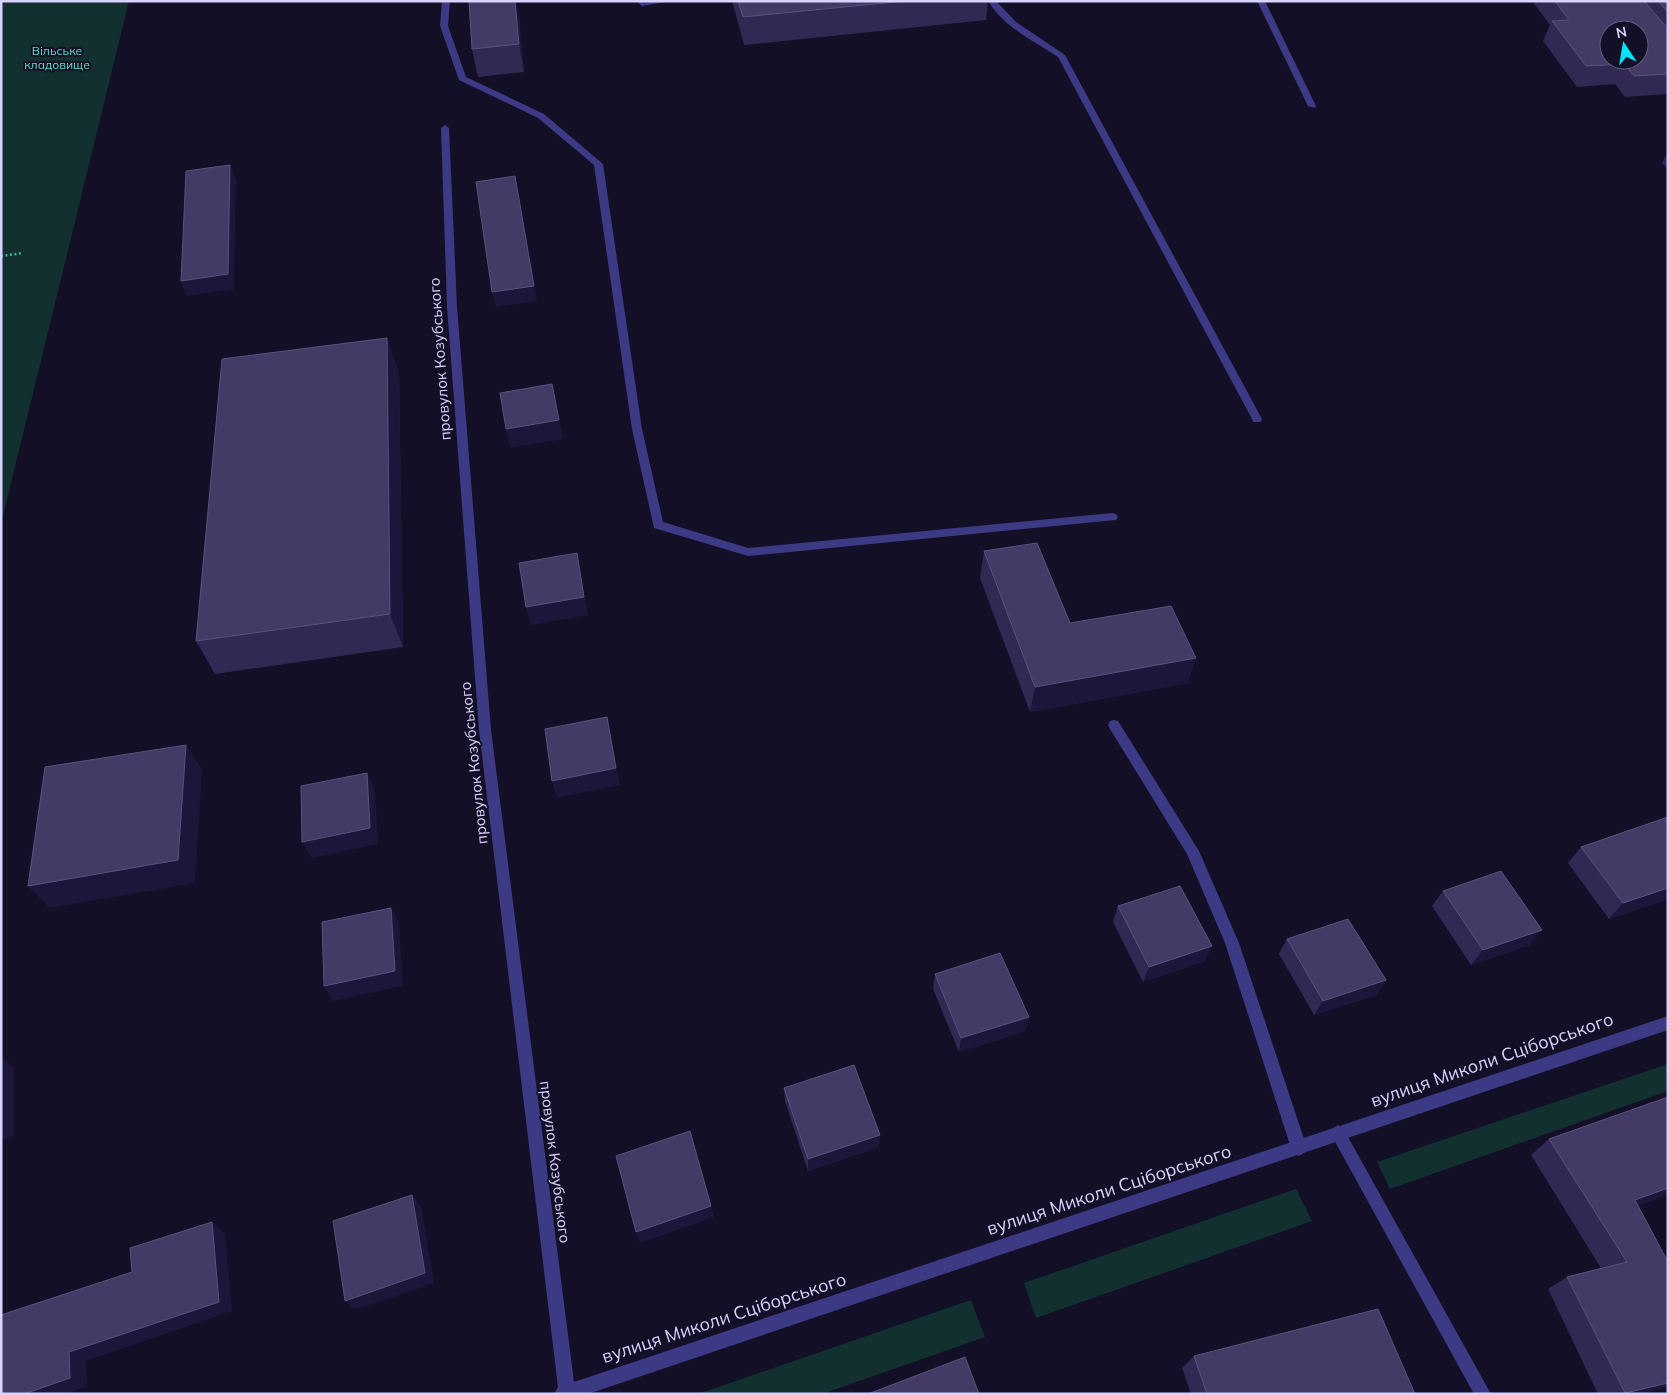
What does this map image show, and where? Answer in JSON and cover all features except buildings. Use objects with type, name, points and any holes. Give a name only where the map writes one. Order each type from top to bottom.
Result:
[{"type":"street","points":[[446,1],[444,26],[462,78],[541,116],[598,164],[637,429],[658,525],[748,552],[1112,517]]},
{"type":"street","points":[[640,1],[642,4],[667,1]]},
{"type":"street","points":[[992,1],[1004,15],[1023,31],[1061,55],[1257,419]]},
{"type":"street","points":[[1261,1],[1312,106]]},
{"type":"street","name":"провулок Козубського","points":[[445,128],[452,308],[484,730],[564,1393]]},
{"type":"street","points":[[1114,725],[1192,851],[1229,935],[1298,1148]]},
{"type":"street","name":"вулиця Миколи Сціборського","points":[[564,1393],[1668,1023]]},
{"type":"street","points":[[1338,1133],[1483,1394]]},
{"type":"path","points":[[1,256],[22,253]]},
{"type":"green space","name":"Вільське кладовище","points":[[1,1],[129,1],[1,524]]},
{"type":"green space","points":[[1668,1064],[1668,1091],[1390,1189],[1377,1162]]},
{"type":"green space","points":[[1296,1189],[1312,1221],[1036,1318],[1024,1283]]},
{"type":"green space","points":[[971,1300],[985,1337],[822,1394],[698,1394]]}]
